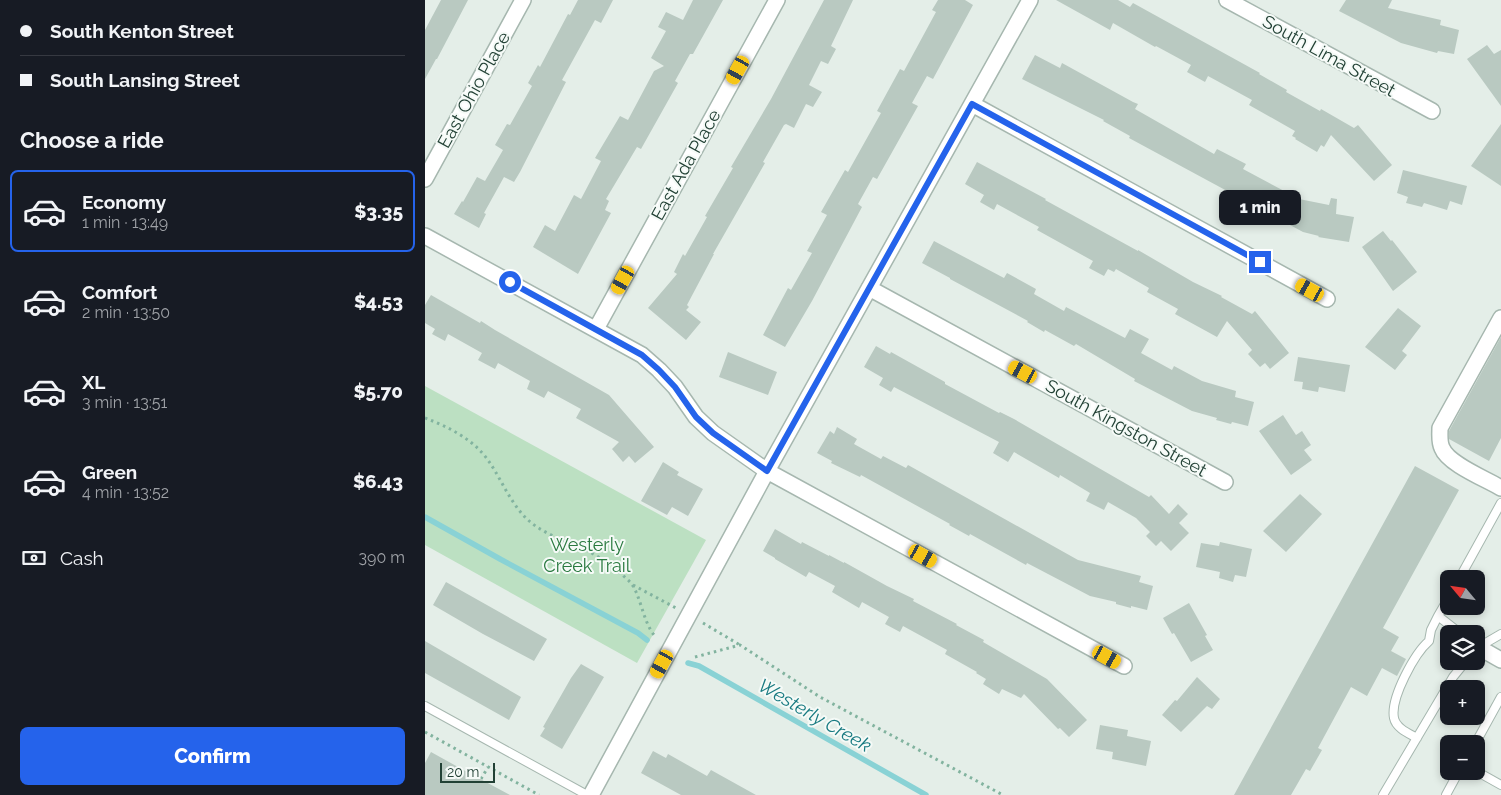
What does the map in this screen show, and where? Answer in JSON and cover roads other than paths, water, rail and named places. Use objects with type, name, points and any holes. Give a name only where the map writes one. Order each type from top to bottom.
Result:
[{"type":"street","name":"East Ohio Place","points":[[425,179],[523,0]]},
{"type":"street","name":"East Ada Place","points":[[595,329],[777,0]]},
{"type":"street","points":[[589,795],[767,471],[1030,0]]},
{"type":"street","name":"South Lima Street","points":[[1227,0],[1432,111]]},
{"type":"street","points":[[972,104],[1327,299]]},
{"type":"street","points":[[425,236],[642,355],[675,387],[696,417],[713,433],[767,471],[1123,666]]},
{"type":"street","name":"South Kingston Street","points":[[869,288],[1225,482]]},
{"type":"street","points":[[1501,318],[1441,428],[1439,440],[1442,450],[1449,459],[1501,488]]},
{"type":"street","points":[[1485,651],[1501,660]]},
{"type":"lane","points":[[1464,570],[1501,503]]},
{"type":"lane","points":[[1417,738],[1401,729],[1394,718],[1395,700],[1415,660],[1429,641],[1431,630],[1440,613]]},
{"type":"lane","points":[[1438,616],[1450,625]]},
{"type":"lane","points":[[1485,643],[1501,634]]},
{"type":"lane","points":[[1383,795],[1459,670]]},
{"type":"lane","points":[[1480,735],[1501,697]]},
{"type":"lane","points":[[425,706],[589,795]]},
{"type":"lane","points":[[1485,776],[1501,785]]},
{"type":"lane","points":[[1446,795],[1454,780]]},
{"type":"waterway","name":"Westerly Creek","points":[[425,517],[638,633],[647,640]]},
{"type":"waterway","name":"Westerly Creek","points":[[688,663],[699,666],[926,795]]},
{"type":"park label","name":"Westerly Creek Trail","points":[[587,555]]}]
